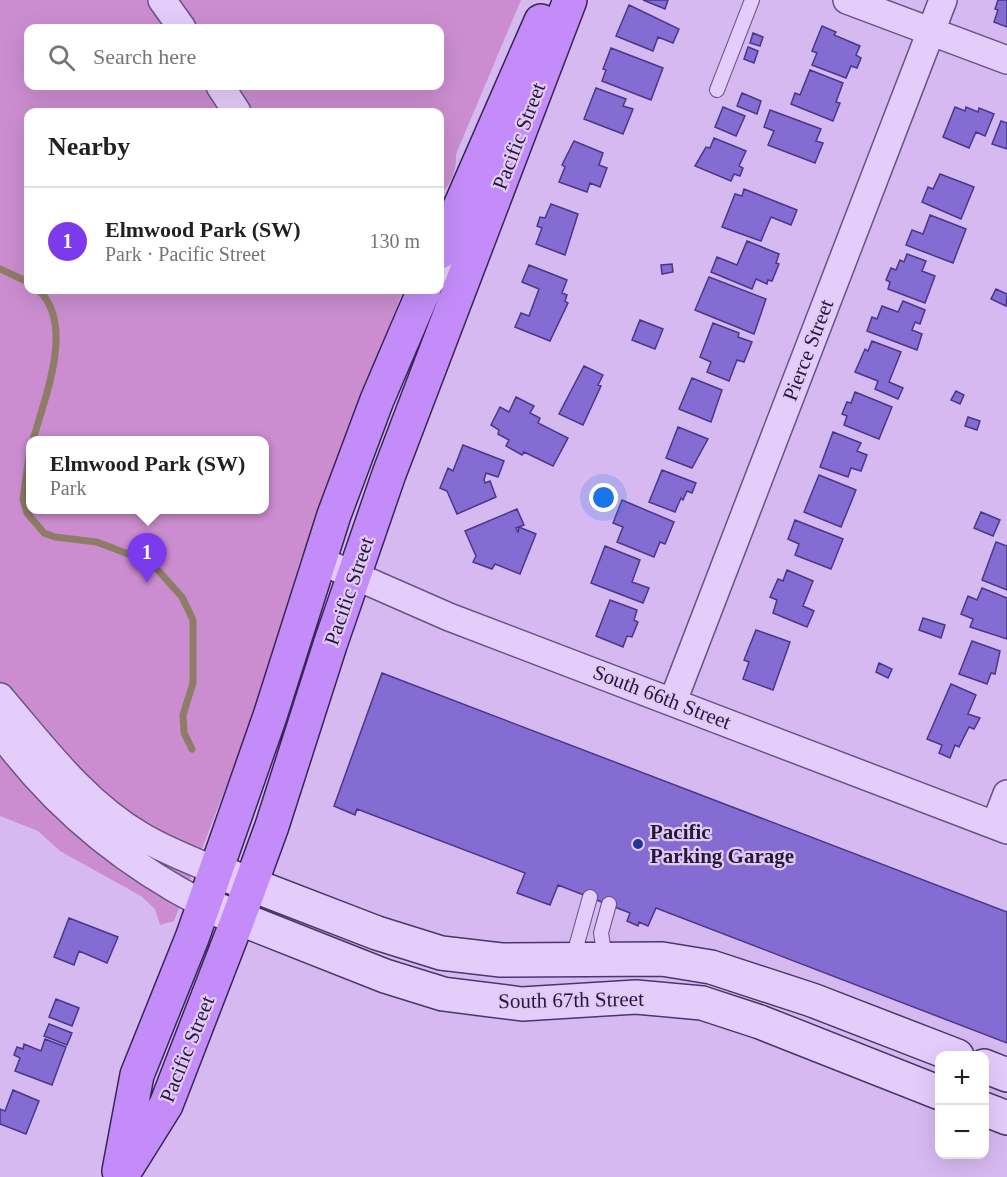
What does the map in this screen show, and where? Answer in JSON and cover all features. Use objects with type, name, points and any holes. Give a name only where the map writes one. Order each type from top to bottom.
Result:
[{"type":"main road","name":"Pacific Street","points":[[445,257],[551,0]]},
{"type":"main road","name":"Pacific Street","points":[[445,257],[570,0]]},
{"type":"main road","name":"Pacific Street","points":[[119,1177],[137,1075],[216,871],[270,716],[319,560],[377,400],[422,294]]},
{"type":"main road","name":"Pacific Street","points":[[119,1177],[166,1105],[251,884],[389,474],[435,294]]},
{"type":"main road","name":"South 67th Street","points":[[216,871],[377,933],[441,953],[480,959],[677,960],[711,967],[762,983],[944,1051]]},
{"type":"main road","name":"South 67th Street","points":[[203,904],[385,976],[443,994],[522,1004],[636,997],[702,1003],[760,1022],[935,1091]]},
{"type":"main road","points":[[591,1000],[618,983],[652,982],[730,987],[762,983]]},
{"type":"main road","points":[[989,1068],[1007,1075]]},
{"type":"main road","points":[[989,1112],[1007,1118]]},
{"type":"street","points":[[162,0],[179,24]]},
{"type":"street","points":[[847,0],[1007,60]]},
{"type":"street","name":"Pierce Street","points":[[673,701],[943,0]]},
{"type":"street","points":[[223,90],[234,108]]},
{"type":"street","name":"South 66th Street","points":[[319,560],[449,617],[1001,827]]},
{"type":"street","points":[[0,697],[79,787],[109,814],[140,835],[216,871]]},
{"type":"street","points":[[0,732],[32,773],[100,840],[168,886],[203,904]]},
{"type":"street","points":[[1001,827],[1007,794]]},
{"type":"lane","points":[[717,90],[752,0]]},
{"type":"lane","points":[[589,958],[590,897]]},
{"type":"lane","points":[[589,958],[601,933],[609,904]]},
{"type":"lane","points":[[891,1074],[935,1080]]},
{"type":"lane","points":[[989,1098],[1007,1104]]},
{"type":"shaded area","points":[[0,0],[521,0],[456,154],[453,176],[444,190],[444,108],[24,108],[24,294],[401,294],[298,567],[274,675],[246,735],[174,921],[160,925],[155,909],[141,896],[60,851],[38,831],[0,816]]},
{"type":"building","points":[[643,0],[668,0],[665,9]]},
{"type":"building","points":[[998,0],[1007,0],[1007,27],[994,22]]},
{"type":"building","points":[[629,5],[679,29],[673,43],[658,37],[653,51],[616,36]]},
{"type":"building","points":[[822,26],[836,32],[834,35],[860,46],[856,55],[861,58],[857,68],[851,66],[846,78],[812,65],[817,53],[812,51]]},
{"type":"building","points":[[753,33],[763,37],[760,46],[750,43]]},
{"type":"building","points":[[748,47],[758,51],[754,63],[744,59]]},
{"type":"building","points":[[611,48],[663,68],[651,100],[602,81],[606,70],[603,69]]},
{"type":"building","points":[[810,70],[843,83],[836,102],[840,103],[833,121],[791,104],[795,93],[800,95]]},
{"type":"building","points":[[596,88],[626,99],[623,106],[633,109],[623,134],[584,119]]},
{"type":"building","points":[[742,93],[761,101],[757,114],[737,106]]},
{"type":"building","points":[[723,107],[745,116],[736,136],[715,127]]},
{"type":"building","points":[[955,107],[965,111],[966,107],[978,112],[979,108],[994,114],[985,136],[976,132],[969,148],[943,137]]},
{"type":"building","points":[[770,110],[821,129],[816,141],[823,143],[815,163],[768,145],[774,131],[764,127]]},
{"type":"building","points":[[1001,121],[1007,123],[1007,149],[992,144]]},
{"type":"building","points":[[714,138],[746,151],[739,166],[743,168],[740,176],[734,174],[731,181],[695,166],[706,147],[710,148]]},
{"type":"building","points":[[574,141],[603,153],[599,165],[607,168],[600,187],[590,183],[587,192],[559,182],[565,167],[562,165]]},
{"type":"building","points":[[940,174],[974,187],[961,219],[922,202],[928,187],[933,189]]},
{"type":"building","points":[[744,189],[797,210],[791,225],[771,217],[761,241],[722,227],[735,194],[742,196]]},
{"type":"building","points":[[551,204],[578,214],[565,255],[536,244],[542,228],[537,226],[540,217],[545,218]]},
{"type":"building","points":[[930,215],[966,229],[953,263],[906,245],[912,230],[923,234]]},
{"type":"building","points":[[747,241],[779,254],[776,263],[779,264],[772,281],[768,280],[767,284],[756,279],[752,289],[711,272],[717,257],[737,265]]},
{"type":"building","points":[[907,254],[926,261],[922,271],[935,276],[925,303],[888,289],[890,282],[886,280],[891,268],[896,270],[900,260],[904,262]]},
{"type":"building","points":[[672,264],[673,272],[662,274],[661,265]]},
{"type":"building","points":[[529,265],[567,280],[562,293],[567,295],[565,301],[568,303],[550,341],[515,327],[521,313],[529,316],[539,289],[522,282]]},
{"type":"building","points":[[709,277],[766,299],[754,334],[695,310]]},
{"type":"building","points":[[996,289],[1007,294],[1006,306],[991,299]]},
{"type":"building","points":[[903,301],[925,310],[920,324],[915,322],[912,330],[922,334],[917,350],[867,331],[872,317],[877,319],[882,306],[898,312]]},
{"type":"building","points":[[640,320],[663,329],[655,349],[632,340]]},
{"type":"building","points":[[713,323],[739,333],[738,337],[752,342],[744,362],[737,360],[729,381],[707,372],[711,362],[700,357]]},
{"type":"building","points":[[872,341],[901,352],[889,382],[903,388],[898,399],[875,389],[878,381],[855,372],[865,349],[868,351]]},
{"type":"building","points":[[584,366],[603,375],[598,385],[601,386],[583,425],[559,414]]},
{"type":"building","points":[[692,378],[722,390],[711,422],[679,409]]},
{"type":"building","points":[[956,391],[964,395],[960,404],[951,400]]},
{"type":"building","points":[[855,392],[892,407],[879,439],[844,425],[847,416],[842,414],[847,402],[851,403]]},
{"type":"building","points":[[516,397],[534,406],[530,413],[540,418],[538,423],[568,438],[553,466],[524,452],[522,455],[506,446],[509,440],[498,434],[499,430],[491,425],[500,407],[509,412]]},
{"type":"building","points":[[968,417],[980,421],[977,430],[965,426]]},
{"type":"building","points":[[678,427],[708,439],[692,468],[666,458]]},
{"type":"building","points":[[833,432],[861,443],[857,451],[867,455],[861,471],[851,468],[848,477],[820,467]]},
{"type":"building","points":[[463,445],[504,461],[498,477],[486,473],[484,480],[485,483],[490,481],[496,497],[457,514],[447,491],[440,488],[448,468],[453,471]]},
{"type":"building","points":[[662,470],[696,483],[692,493],[687,491],[683,500],[681,498],[675,512],[649,502]]},
{"type":"building","points":[[819,475],[856,490],[841,527],[804,512]]},
{"type":"building","points":[[622,500],[674,522],[665,544],[660,542],[654,557],[617,542],[623,527],[613,523]]},
{"type":"building","points":[[517,509],[524,525],[516,528],[518,532],[519,527],[536,534],[520,574],[495,564],[492,569],[473,562],[476,556],[465,531]]},
{"type":"building","points":[[981,512],[1000,520],[993,536],[974,528]]},
{"type":"building","points":[[795,520],[843,539],[831,569],[795,555],[799,544],[788,539]]},
{"type":"building","points":[[996,542],[1007,546],[1007,590],[982,580]]},
{"type":"building","points":[[605,546],[640,560],[632,582],[649,588],[643,603],[591,583]]},
{"type":"building","points":[[787,570],[813,581],[803,606],[814,611],[807,627],[773,613],[777,600],[770,597],[778,579],[783,581]]},
{"type":"building","points":[[982,588],[1007,598],[1007,639],[970,627],[973,619],[961,614],[968,596],[977,600]]},
{"type":"building","points":[[610,600],[637,610],[634,620],[638,622],[632,637],[627,636],[623,647],[596,636]]},
{"type":"building","points":[[923,618],[945,625],[941,638],[919,630]]},
{"type":"building","points":[[756,630],[790,642],[773,690],[743,679],[749,662],[744,660]]},
{"type":"building","points":[[972,641],[1000,651],[995,674],[991,673],[987,684],[959,674]]},
{"type":"building","points":[[879,663],[892,669],[888,678],[876,672]]},
{"type":"building","name":"Pacific Parking Garage","points":[[382,673],[1007,912],[1007,1043],[656,908],[648,926],[639,922],[638,926],[627,921],[630,913],[558,885],[550,905],[517,893],[525,873],[357,809],[355,815],[334,806]]},
{"type":"building","points":[[951,684],[976,695],[968,714],[980,718],[974,729],[969,727],[959,747],[955,745],[950,758],[939,753],[942,745],[927,739]]},
{"type":"building","points":[[69,918],[118,937],[107,963],[79,951],[74,965],[54,957]]},
{"type":"building","points":[[56,999],[79,1008],[72,1026],[49,1017]]},
{"type":"building","points":[[49,1024],[72,1033],[67,1045],[44,1036]]},
{"type":"building","points":[[45,1039],[66,1047],[52,1085],[15,1071],[20,1058],[14,1055],[17,1047],[23,1049],[24,1044],[41,1051]]},
{"type":"building","points":[[13,1090],[39,1101],[26,1134],[0,1124],[0,1109],[5,1111]]},
{"type":"waterway","points":[[0,269],[24,280]]},
{"type":"waterway","points":[[34,436],[49,384],[56,341],[55,322],[49,304],[41,294]]},
{"type":"waterway","points":[[26,478],[23,499],[26,510]]},
{"type":"waterway","points":[[28,514],[44,533],[55,537],[97,542],[136,557],[156,568],[182,597],[193,620],[193,683],[183,715],[184,733],[192,749]]},
{"type":"place","name":"Elmwood Park (SW)","points":[[147,583]]},
{"type":"place","name":"Pacific Parking Garage","points":[[638,844]]}]
